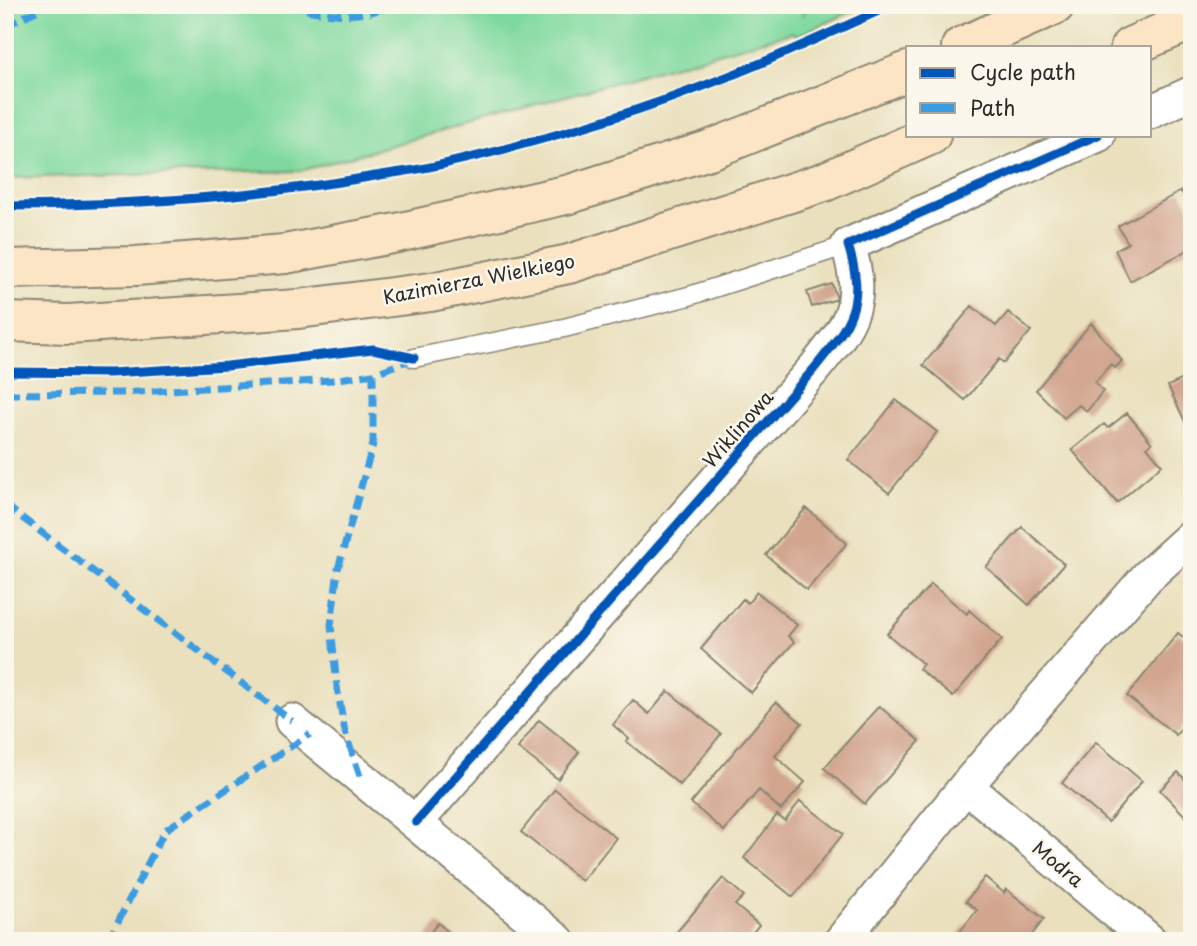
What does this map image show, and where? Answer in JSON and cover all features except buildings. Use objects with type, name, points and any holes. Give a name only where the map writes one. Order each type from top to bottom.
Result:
[{"type":"main road","points":[[963,46],[1055,5]]},
{"type":"main road","points":[[1132,46],[1192,20]]},
{"type":"main road","points":[[5,270],[136,266],[285,254],[397,233],[570,194],[709,150],[906,72]]},
{"type":"main road","name":"Kazimierza Wielkiego","points":[[5,322],[69,324],[298,309],[431,292],[569,264],[824,182],[929,136]]},
{"type":"street","points":[[1152,111],[1192,93]]},
{"type":"street","points":[[848,246],[1096,136]]},
{"type":"street","name":"Wiklinowa","points":[[416,822],[804,381],[842,334],[857,297],[856,270],[848,246]]},
{"type":"street","points":[[841,941],[966,786],[1146,577],[1192,536]]},
{"type":"street","points":[[292,720],[558,941]]},
{"type":"street","name":"Modra","points":[[966,786],[1150,941]]},
{"type":"lane","points":[[414,358],[564,328],[676,299],[848,246]]},
{"type":"green space","points":[[5,5],[807,5],[802,16],[809,5],[866,5],[797,36],[793,32],[300,171],[5,178]]},
{"type":"marked path","points":[[5,26],[49,5]]},
{"type":"marked path","points":[[286,5],[339,14],[366,13],[391,5]]},
{"type":"marked path","points":[[5,394],[122,393],[332,380],[373,374],[410,360]]},
{"type":"marked path","points":[[360,776],[345,732],[331,625],[338,569],[373,444],[373,374]]},
{"type":"marked path","points":[[5,505],[292,721]]},
{"type":"marked path","points":[[108,941],[165,830],[310,734]]},
{"type":"cycle path","points":[[5,206],[144,202],[237,195],[329,184],[439,165],[529,143],[649,106],[766,61],[892,5]]},
{"type":"cycle path","points":[[416,822],[837,340],[852,313],[855,299],[856,284],[848,245],[1096,136]]},
{"type":"cycle path","points":[[5,372],[110,373],[227,366],[373,349],[414,358]]}]
